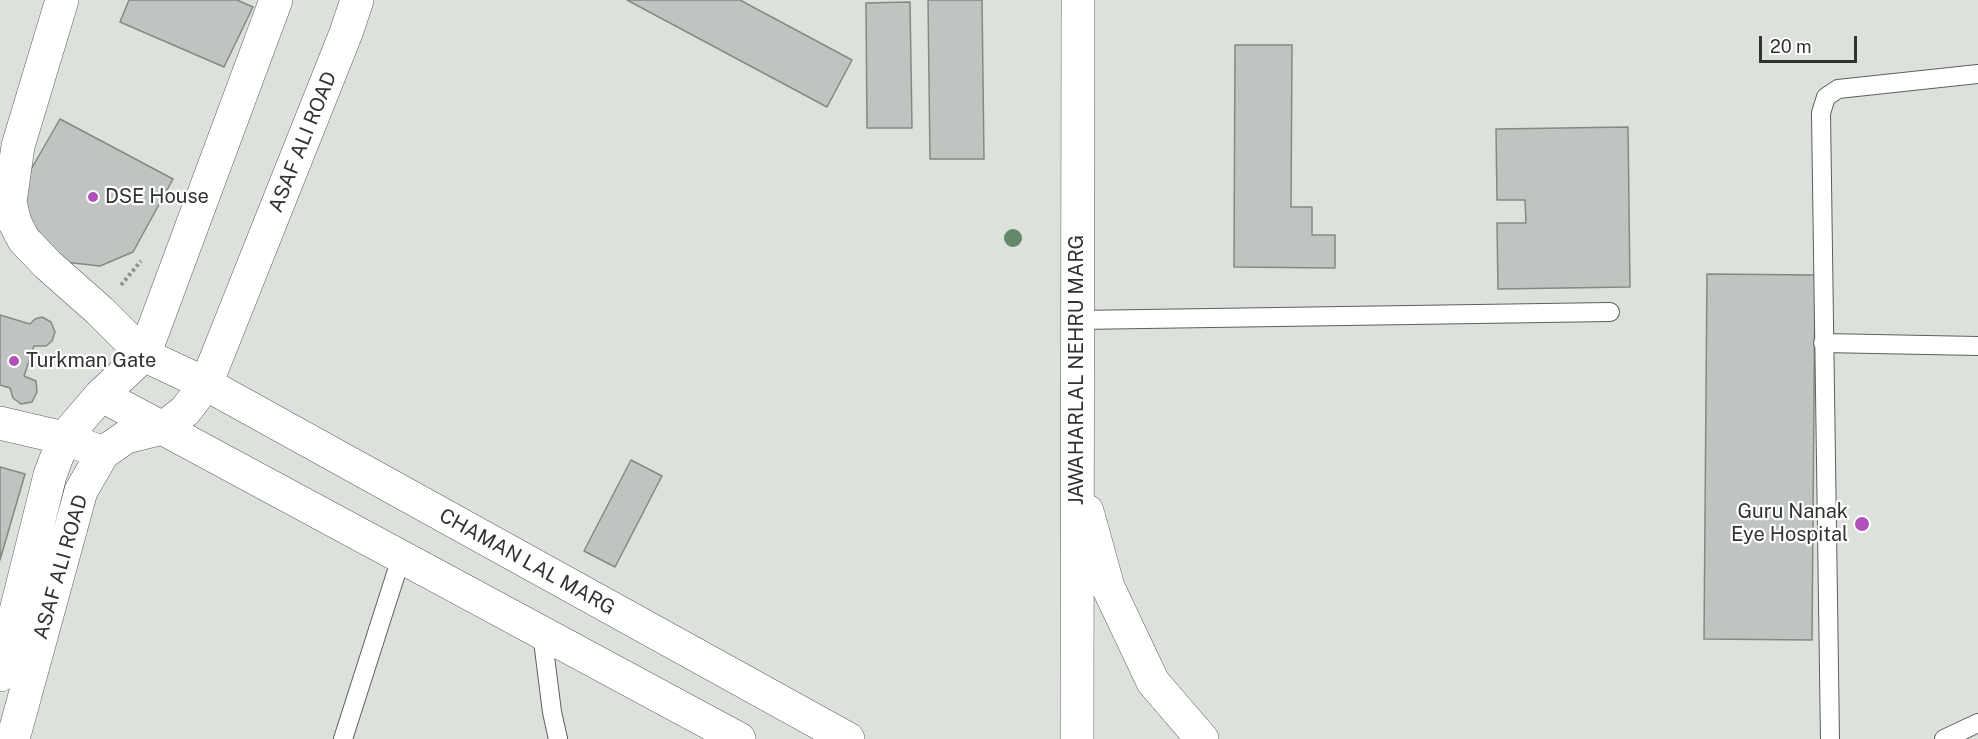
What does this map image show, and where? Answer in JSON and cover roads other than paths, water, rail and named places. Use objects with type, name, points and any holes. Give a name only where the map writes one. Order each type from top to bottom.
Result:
[{"type":"main road","points":[[62,0],[18,146],[10,201],[15,223],[24,240],[48,266],[100,311],[144,355],[206,384]]},
{"type":"main road","name":"ASAF ALI ROAD","points":[[0,675],[50,475],[64,438],[101,395],[144,355],[276,0]]},
{"type":"main road","name":"ASAF ALI ROAD","points":[[13,739],[81,490],[103,453],[126,437],[163,428],[186,411],[206,384],[346,33],[357,0]]},
{"type":"main road","name":"JAWAHARLAL NEHRU MARG","points":[[1077,739],[1078,0]]},
{"type":"main road","name":"CHAMAN LAL MARG","points":[[206,384],[848,739]]},
{"type":"main road","points":[[101,395],[739,739]]},
{"type":"main road","points":[[0,423],[64,438],[103,453]]},
{"type":"main road","points":[[1078,477],[1108,587],[1153,682],[1202,739]]},
{"type":"lane","points":[[1830,739],[1821,113],[1826,97],[1838,89],[1978,74]]},
{"type":"lane","points":[[1078,320],[1610,312]]},
{"type":"lane","points":[[1824,343],[1978,346]]},
{"type":"lane","points":[[343,739],[401,558]]},
{"type":"lane","points":[[542,633],[552,712],[558,739]]},
{"type":"lane","points":[[1944,739],[1978,723]]},
{"type":"place","name":"DSE House","points":[[93,197]]},
{"type":"place","name":"Turkman Gate","points":[[14,361]]},
{"type":"place","name":"Guru Nanak Eye Hospital","points":[[1862,524]]}]
